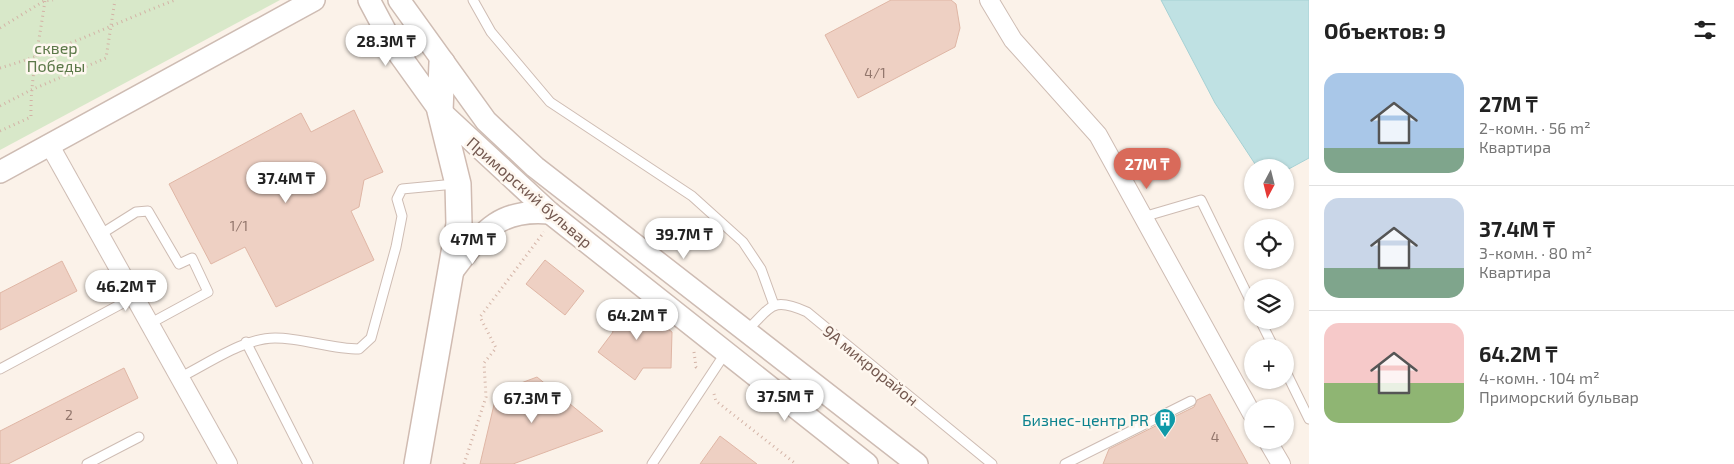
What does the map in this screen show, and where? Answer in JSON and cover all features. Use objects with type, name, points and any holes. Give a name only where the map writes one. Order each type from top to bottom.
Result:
[{"type":"main road","points":[[417,464],[459,224],[458,184],[440,111],[442,63]]},
{"type":"street","points":[[0,172],[314,0]]},
{"type":"street","name":"Приморский бульвар","points":[[369,0],[394,47],[440,111],[549,220],[726,352],[867,464]]},
{"type":"street","name":"Приморский бульвар","points":[[399,0],[442,63],[486,121],[535,167],[917,464]]},
{"type":"street","points":[[989,0],[1013,40],[1098,135],[1244,400]]},
{"type":"street","points":[[49,144],[136,296],[228,464]]},
{"type":"street","points":[[452,272],[476,241],[501,218],[528,211],[549,220]]},
{"type":"street","points":[[1272,449],[1281,464]]},
{"type":"lane","points":[[473,0],[491,32],[550,102],[692,196],[743,242],[761,269],[774,305],[746,331]]},
{"type":"lane","points":[[181,377],[238,349],[246,342],[276,338],[342,349],[359,349],[371,338],[396,247],[402,216],[397,200],[402,189],[432,188],[458,184]]},
{"type":"lane","points":[[1143,217],[1201,200],[1244,288]]},
{"type":"lane","points":[[100,234],[136,212],[148,211],[179,264],[192,258],[208,292],[151,323]]},
{"type":"lane","points":[[0,369],[136,296]]},
{"type":"lane","name":"9А микрорайон","points":[[774,305],[788,304],[807,312],[992,464]]},
{"type":"lane","points":[[246,342],[308,464]]},
{"type":"lane","points":[[652,464],[726,352]]},
{"type":"lane","points":[[1294,388],[1309,419]]},
{"type":"lane","points":[[1065,464],[1191,401]]},
{"type":"lane","points":[[87,464],[139,437]]},
{"type":"path","points":[[0,131],[31,117],[31,90],[38,57],[45,0]]},
{"type":"path","points":[[0,28],[45,0],[53,0]]},
{"type":"path","points":[[0,106],[31,90],[106,58],[115,0]]},
{"type":"path","points":[[0,68],[38,57],[110,25],[175,0]]},
{"type":"path","points":[[464,464],[486,397],[484,363],[496,348],[480,317],[549,220]]},
{"type":"path","points":[[694,351],[696,367],[710,376],[716,401],[796,464]]},
{"type":"green space","name":"сквер Победы","points":[[0,0],[280,0],[0,150]]},
{"type":"water","points":[[1161,0],[1309,0],[1309,158],[1294,166],[1294,159],[1252,159],[1215,103]]},
{"type":"building","points":[[891,0],[951,0],[956,4],[960,28],[955,47],[858,98],[825,35]]},
{"type":"building","points":[[354,110],[383,172],[364,180],[359,207],[351,211],[374,260],[276,307],[245,247],[211,264],[169,184],[301,113],[311,132]]},
{"type":"building","points":[[545,260],[584,291],[565,315],[526,284]]},
{"type":"building","points":[[62,261],[77,291],[0,330],[0,293]]},
{"type":"building","points":[[633,302],[672,332],[671,368],[643,368],[635,380],[598,352],[613,332],[606,313]]},
{"type":"building","points":[[124,368],[138,398],[8,464],[0,464],[0,431]]},
{"type":"building","points":[[537,377],[603,431],[513,464],[480,464],[497,392]]},
{"type":"building","points":[[1210,394],[1248,464],[1103,464],[1109,449],[1194,407],[1197,400]]},
{"type":"building","points":[[720,436],[757,464],[700,464]]},
{"type":"place","name":"Бизнес-центр PR","points":[[1165,438]]}]
